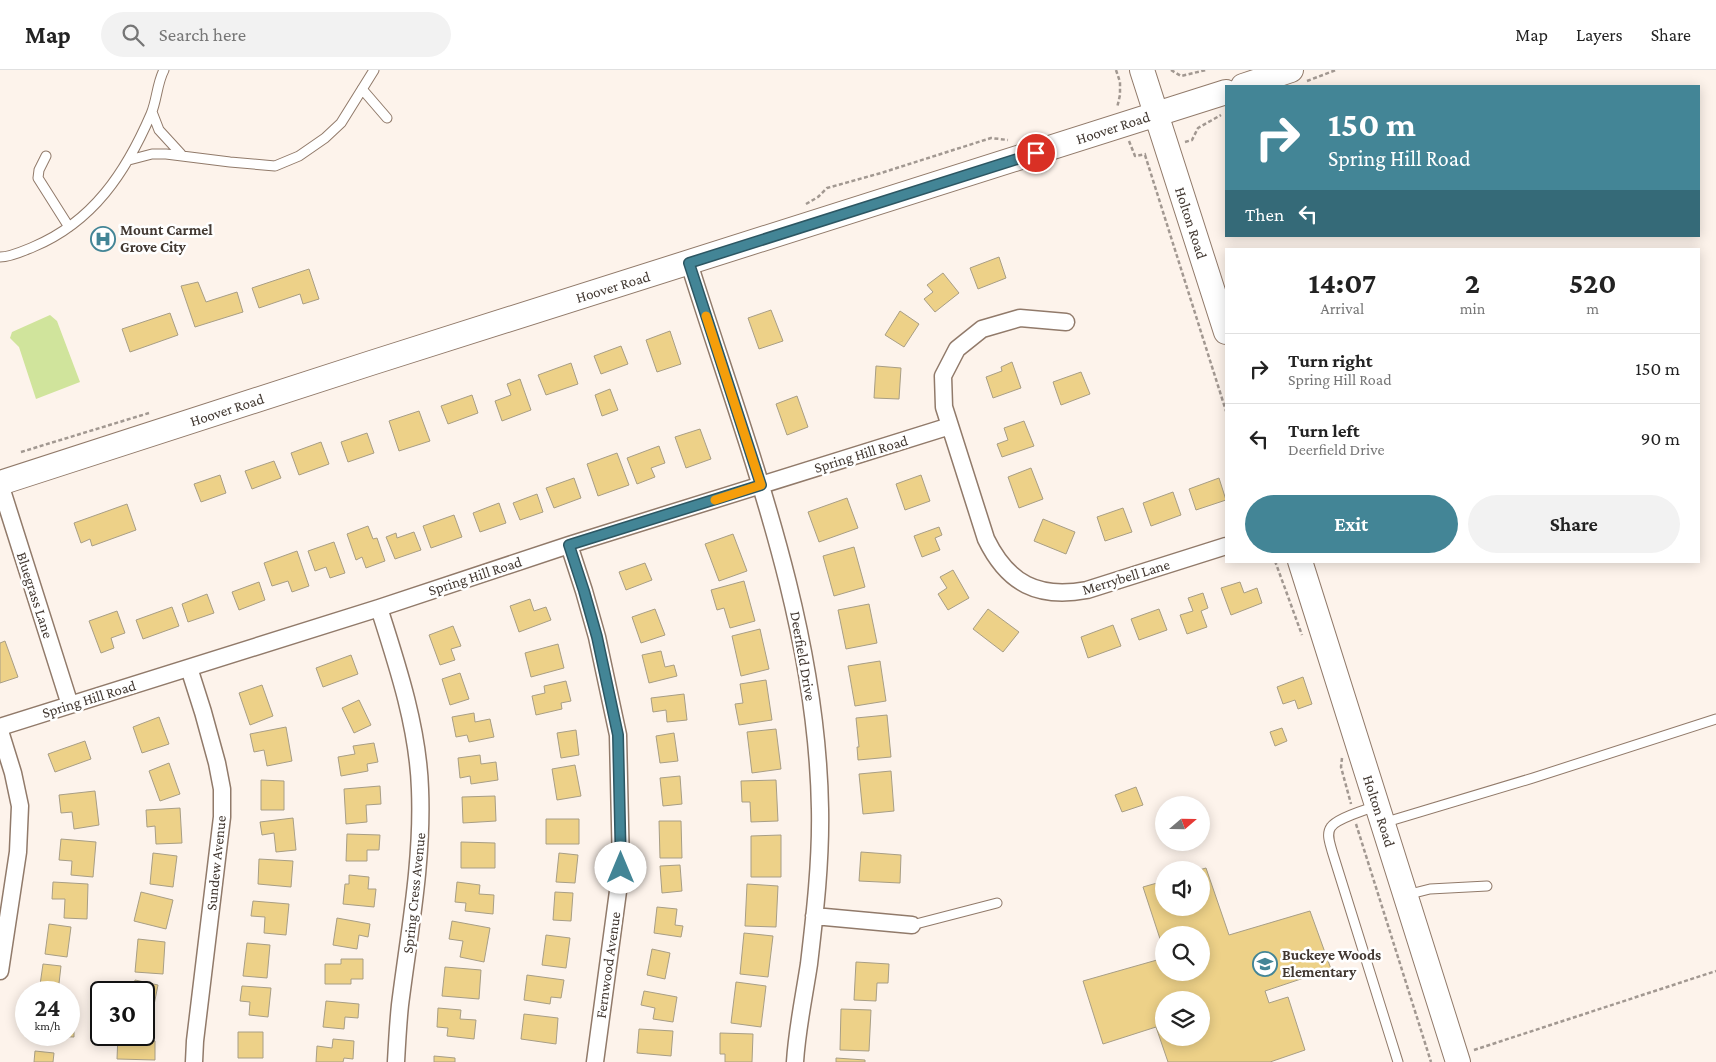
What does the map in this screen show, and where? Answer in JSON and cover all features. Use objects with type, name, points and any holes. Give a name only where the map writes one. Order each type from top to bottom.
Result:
[{"type":"main road","name":"Holton Road","points":[[1142,70],[1156,115],[1156,151],[1225,329]]},
{"type":"main road","points":[[1248,85],[1298,76]]},
{"type":"main road","name":"Hoover Road","points":[[0,484],[380,360],[1225,92]]},
{"type":"main road","name":"Holton Road","points":[[1301,563],[1457,1059]]},
{"type":"street","name":"Deerfield Drive","points":[[689,263],[761,485],[785,567],[800,629],[814,716],[820,807],[819,869],[795,1062]]},
{"type":"street","name":"Merrybell Lane","points":[[1066,322],[1020,318],[982,329],[957,349],[943,376],[944,407],[986,539],[995,557],[1009,573],[1027,586],[1045,592],[1066,594],[1087,590],[1225,546]]},
{"type":"street","name":"Spring Hill Road","points":[[0,729],[569,545],[950,426]]},
{"type":"street","name":"Bluegrass Lane","points":[[0,484],[70,705]]},
{"type":"street","name":"Fernwood Avenue","points":[[569,545],[597,637],[618,735],[621,868],[595,1062]]},
{"type":"street","name":"Spring Cress Avenue","points":[[379,608],[395,656],[410,717],[420,788],[421,832],[418,877],[400,1007],[396,1062]]},
{"type":"street","name":"Sundew Avenue","points":[[189,668],[204,712],[222,789],[222,817],[194,1062]]},
{"type":"street","points":[[0,729],[13,773],[20,806],[18,852],[0,971]]},
{"type":"street","points":[[814,916],[912,925]]},
{"type":"lane","points":[[1,258],[48,241],[90,211],[111,187],[129,160],[152,112],[164,70]]},
{"type":"lane","points":[[129,160],[152,154],[181,154],[230,162],[274,166],[299,156],[325,138],[341,123],[374,70]]},
{"type":"lane","points":[[362,89],[387,118]]},
{"type":"lane","points":[[152,112],[159,130],[181,154]]},
{"type":"lane","points":[[46,156],[39,170],[38,178],[69,227]]},
{"type":"lane","points":[[1398,1062],[1332,850],[1329,835],[1330,828],[1354,814],[1380,814],[1533,778],[1716,718]]},
{"type":"lane","points":[[1406,895],[1430,889],[1487,886]]},
{"type":"lane","points":[[912,925],[997,903]]},
{"type":"path","points":[[1116,70],[1120,82],[1120,95],[1116,106]]},
{"type":"path","points":[[1171,70],[1181,76],[1206,70]]},
{"type":"path","points":[[1298,76],[1336,70]]},
{"type":"path","points":[[1225,113],[1198,128],[1192,140],[1156,151],[1225,407]]},
{"type":"path","points":[[1457,1059],[1716,971]]},
{"type":"shaded area","points":[[50,315],[57,321],[80,382],[36,399],[19,347],[10,338],[12,332]]},
{"type":"building","points":[[999,257],[1006,278],[978,289],[970,268]]},
{"type":"building","points":[[309,269],[319,299],[303,304],[300,294],[259,308],[252,288]]},
{"type":"building","points":[[943,273],[959,293],[935,312],[924,299],[933,292],[927,285]]},
{"type":"building","points":[[198,282],[206,302],[237,292],[243,312],[195,327],[181,286]]},
{"type":"building","points":[[771,310],[783,341],[759,349],[748,318]]},
{"type":"building","points":[[900,311],[919,324],[904,347],[885,335]]},
{"type":"building","points":[[170,313],[178,335],[130,352],[122,329]]},
{"type":"building","points":[[670,331],[681,364],[657,372],[646,340]]},
{"type":"building","points":[[621,346],[628,364],[601,374],[594,356]]},
{"type":"building","points":[[1012,362],[1021,388],[993,398],[986,377],[1002,371],[1001,367]]},
{"type":"building","points":[[571,363],[578,384],[546,395],[538,375]]},
{"type":"building","points":[[876,366],[901,368],[899,399],[874,398]]},
{"type":"building","points":[[1081,372],[1090,394],[1061,405],[1053,382]]},
{"type":"building","points":[[520,379],[531,410],[502,421],[495,401],[511,395],[507,384]]},
{"type":"building","points":[[610,389],[618,410],[602,416],[595,395]]},
{"type":"building","points":[[472,395],[478,413],[448,424],[441,406]]},
{"type":"building","points":[[797,396],[808,427],[787,435],[776,404]]},
{"type":"building","points":[[419,411],[430,441],[399,451],[389,421]]},
{"type":"building","points":[[1024,421],[1034,446],[1002,457],[997,444],[1008,440],[1004,428]]},
{"type":"building","points":[[700,429],[711,459],[686,468],[675,437]]},
{"type":"building","points":[[367,433],[374,453],[348,462],[341,442]]},
{"type":"building","points":[[321,442],[329,464],[299,475],[291,453]]},
{"type":"building","points":[[659,446],[665,463],[651,468],[655,477],[637,484],[627,458]]},
{"type":"building","points":[[617,453],[629,485],[598,496],[587,464]]},
{"type":"building","points":[[274,461],[281,478],[252,489],[245,471]]},
{"type":"building","points":[[1031,468],[1043,499],[1019,508],[1008,477]]},
{"type":"building","points":[[220,475],[226,493],[201,502],[194,484]]},
{"type":"building","points":[[921,475],[930,501],[905,510],[896,484]]},
{"type":"building","points":[[574,478],[581,498],[554,508],[546,488]]},
{"type":"building","points":[[1219,478],[1225,500],[1196,510],[1189,489]]},
{"type":"building","points":[[1173,492],[1181,515],[1151,526],[1143,503]]},
{"type":"building","points":[[537,494],[543,512],[520,520],[513,503]]},
{"type":"building","points":[[847,498],[858,528],[819,542],[808,512]]},
{"type":"building","points":[[499,503],[506,523],[480,532],[473,513]]},
{"type":"building","points":[[127,504],[136,530],[92,546],[90,539],[81,543],[74,523]]},
{"type":"building","points":[[1123,508],[1132,532],[1105,541],[1097,517]]},
{"type":"building","points":[[454,515],[462,537],[431,548],[423,526]]},
{"type":"building","points":[[1043,519],[1075,532],[1066,554],[1034,541]]},
{"type":"building","points":[[368,526],[373,539],[377,538],[385,561],[366,568],[362,557],[356,560],[347,534]]},
{"type":"building","points":[[939,527],[942,535],[935,538],[940,550],[922,557],[914,536]]},
{"type":"building","points":[[414,532],[421,550],[395,559],[386,537],[396,533],[397,538]]},
{"type":"building","points":[[733,534],[747,571],[719,581],[705,544]]},
{"type":"building","points":[[334,542],[345,573],[330,578],[326,567],[315,571],[308,551]]},
{"type":"building","points":[[854,547],[865,587],[834,596],[823,556]]},
{"type":"building","points":[[297,551],[309,586],[292,592],[288,581],[272,586],[264,563]]},
{"type":"building","points":[[645,563],[652,580],[626,590],[619,572]]},
{"type":"building","points":[[953,570],[969,598],[948,610],[938,594],[947,588],[940,577]]},
{"type":"building","points":[[744,581],[755,621],[730,628],[724,608],[717,610],[711,590]]},
{"type":"building","points":[[259,582],[265,600],[239,610],[232,592]]},
{"type":"building","points":[[1240,582],[1244,593],[1257,588],[1262,603],[1231,615],[1221,588]]},
{"type":"building","points":[[1203,593],[1208,608],[1201,611],[1207,627],[1187,634],[1180,615],[1193,611],[1188,598]]},
{"type":"building","points":[[207,594],[214,613],[188,622],[182,604]]},
{"type":"building","points":[[530,599],[534,611],[546,607],[551,620],[519,632],[510,606]]},
{"type":"building","points":[[869,604],[877,643],[846,649],[838,610]]},
{"type":"building","points":[[172,607],[179,626],[143,639],[136,620]]},
{"type":"building","points":[[655,609],[665,635],[641,643],[632,617]]},
{"type":"building","points":[[988,609],[1019,632],[1003,652],[973,629]]},
{"type":"building","points":[[1159,609],[1167,630],[1139,640],[1131,619]]},
{"type":"building","points":[[117,611],[125,633],[111,638],[114,648],[101,653],[89,621]]},
{"type":"building","points":[[1113,625],[1121,646],[1088,658],[1081,637]]},
{"type":"building","points":[[453,626],[461,646],[451,649],[455,660],[440,665],[429,635]]},
{"type":"building","points":[[760,629],[769,669],[741,676],[732,636]]},
{"type":"building","points":[[5,641],[18,677],[0,683],[0,643]]},
{"type":"building","points":[[558,644],[564,668],[531,677],[525,653]]},
{"type":"building","points":[[661,651],[665,667],[674,665],[677,676],[649,683],[642,655]]},
{"type":"building","points":[[351,655],[358,674],[323,687],[316,668]]},
{"type":"building","points":[[880,661],[886,701],[855,706],[848,666]]},
{"type":"building","points":[[460,673],[469,699],[450,705],[442,679]]},
{"type":"building","points":[[1303,677],[1312,704],[1298,709],[1295,700],[1283,704],[1277,687]]},
{"type":"building","points":[[766,680],[772,720],[739,725],[735,704],[743,703],[740,684]]},
{"type":"building","points":[[566,681],[571,701],[561,703],[562,709],[536,715],[532,696],[545,693],[544,686]]},
{"type":"building","points":[[262,685],[273,716],[250,725],[239,693]]},
{"type":"building","points":[[684,694],[687,720],[667,722],[666,710],[653,712],[651,698]]},
{"type":"building","points":[[359,700],[371,725],[354,733],[342,708]]},
{"type":"building","points":[[474,713],[475,722],[490,719],[494,737],[469,742],[467,735],[456,737],[452,717]]},
{"type":"building","points":[[887,715],[891,757],[858,760],[857,747],[859,747],[856,718]]},
{"type":"building","points":[[159,717],[169,744],[142,753],[133,727]]},
{"type":"building","points":[[286,727],[292,761],[267,766],[264,750],[254,752],[250,734]]},
{"type":"building","points":[[1282,728],[1287,741],[1275,746],[1270,732]]},
{"type":"building","points":[[776,729],[781,769],[752,773],[747,732]]},
{"type":"building","points":[[576,730],[579,755],[561,758],[557,733]]},
{"type":"building","points":[[674,733],[678,761],[660,763],[656,736]]},
{"type":"building","points":[[85,741],[91,759],[55,772],[48,754]]},
{"type":"building","points":[[374,743],[378,762],[367,764],[368,771],[341,776],[338,757],[355,754],[353,746]]},
{"type":"building","points":[[480,755],[481,764],[496,762],[498,780],[471,784],[470,776],[460,778],[458,758]]},
{"type":"building","points":[[169,763],[180,794],[160,801],[149,771]]},
{"type":"building","points":[[575,765],[581,796],[557,800],[552,769]]},
{"type":"building","points":[[891,771],[894,811],[863,814],[859,774]]},
{"type":"building","points":[[680,776],[682,804],[663,806],[660,778]]},
{"type":"building","points":[[261,780],[284,781],[284,810],[261,810]]},
{"type":"building","points":[[776,780],[778,821],[751,822],[750,802],[742,802],[741,781]]},
{"type":"building","points":[[380,786],[381,804],[366,805],[367,822],[346,824],[344,789]]},
{"type":"building","points":[[1136,787],[1143,805],[1122,812],[1115,795]]},
{"type":"building","points":[[95,791],[99,825],[74,829],[72,812],[61,813],[59,795]]},
{"type":"building","points":[[495,796],[496,821],[463,823],[462,797]]},
{"type":"building","points":[[180,808],[182,843],[156,844],[155,826],[147,827],[146,810]]},
{"type":"building","points":[[293,818],[296,850],[276,852],[274,833],[262,835],[260,822]]},
{"type":"building","points":[[546,819],[579,819],[579,844],[546,844]]},
{"type":"building","points":[[659,821],[681,821],[682,858],[660,858]]},
{"type":"building","points":[[347,834],[380,835],[379,850],[367,850],[367,861],[346,861]]},
{"type":"building","points":[[781,835],[781,877],[751,877],[751,836]]},
{"type":"building","points":[[61,839],[96,842],[93,877],[71,875],[72,861],[59,860]]},
{"type":"building","points":[[461,842],[495,843],[495,868],[461,868]]},
{"type":"building","points":[[861,852],[901,855],[900,883],[859,881]]},
{"type":"building","points":[[153,853],[177,856],[173,887],[150,884]]},
{"type":"building","points":[[559,853],[578,855],[575,883],[556,882]]},
{"type":"building","points":[[259,859],[293,861],[291,887],[258,884]]},
{"type":"building","points":[[680,865],[682,891],[662,893],[660,866]]},
{"type":"building","points":[[349,875],[369,877],[368,889],[376,889],[374,907],[343,904],[345,884],[349,884]]},
{"type":"building","name":"Buckeye Woods Elementary","points":[[1210,880],[1229,935],[1310,911],[1331,969],[1265,991],[1269,1003],[1288,997],[1305,1050],[1270,1062],[1168,1062],[1163,1046],[1210,1046],[1210,991],[1155,991],[1155,1027],[1103,1044],[1083,981],[1155,961],[1155,981],[1210,981],[1210,926],[1156,926],[1143,887],[1155,884],[1155,916],[1210,916]]},
{"type":"building","points":[[53,882],[88,884],[87,919],[64,918],[65,899],[52,899]]},
{"type":"building","points":[[457,882],[480,885],[479,894],[494,895],[493,914],[465,911],[466,903],[455,902]]},
{"type":"building","points":[[747,884],[778,886],[776,927],[745,926]]},
{"type":"building","points":[[141,892],[173,900],[166,929],[134,921]]},
{"type":"building","points":[[555,892],[573,893],[571,921],[553,920]]},
{"type":"building","points":[[253,901],[289,904],[286,935],[264,933],[265,917],[251,916]]},
{"type":"building","points":[[657,907],[677,909],[675,925],[683,926],[681,937],[654,933]]},
{"type":"building","points":[[337,918],[370,924],[368,937],[359,935],[357,949],[333,945]]},
{"type":"building","points":[[452,921],[490,928],[484,962],[460,957],[463,941],[449,939]]},
{"type":"building","points":[[49,924],[71,927],[67,957],[45,954]]},
{"type":"building","points":[[744,933],[773,936],[768,977],[740,974]]},
{"type":"building","points":[[546,935],[570,938],[566,968],[542,965]]},
{"type":"building","points":[[138,939],[165,942],[163,974],[135,972]]},
{"type":"building","points":[[247,943],[270,945],[267,978],[243,976]]},
{"type":"building","points":[[652,949],[670,953],[665,979],[647,975]]},
{"type":"building","points":[[341,959],[363,959],[363,979],[351,979],[351,984],[325,984],[325,964],[341,964]]},
{"type":"building","points":[[856,962],[889,964],[888,983],[877,983],[876,1001],[854,1000]]},
{"type":"building","points":[[43,964],[61,966],[59,981],[41,981]]},
{"type":"building","points":[[445,967],[481,970],[479,999],[442,996]]},
{"type":"building","points":[[527,975],[564,980],[561,998],[551,997],[550,1004],[524,1000]]},
{"type":"building","points":[[736,982],[766,986],[761,1027],[731,1023]]},
{"type":"building","points":[[155,984],[158,985],[155,1000]]},
{"type":"building","points":[[242,986],[271,988],[268,1017],[249,1015],[250,1002],[240,1001]]},
{"type":"building","points":[[644,991],[677,997],[673,1022],[653,1019],[655,1008],[641,1005]]},
{"type":"building","points":[[326,1001],[359,1004],[358,1018],[345,1017],[344,1029],[323,1027]]},
{"type":"building","points":[[438,1008],[461,1010],[460,1019],[476,1020],[474,1039],[447,1036],[448,1028],[437,1027]]},
{"type":"building","points":[[841,1009],[871,1010],[869,1051],[840,1050]]},
{"type":"building","points":[[524,1014],[558,1018],[556,1044],[521,1039]]},
{"type":"building","points":[[639,1029],[673,1031],[671,1056],[637,1053]]},
{"type":"building","points":[[238,1032],[263,1032],[263,1058],[238,1058]]},
{"type":"building","points":[[720,1033],[753,1034],[752,1062],[725,1062],[725,1054],[720,1054]]},
{"type":"building","points":[[333,1039],[354,1041],[353,1059],[344,1058],[343,1062],[316,1062],[317,1046],[332,1048]]},
{"type":"building","points":[[118,1046],[155,1046],[155,1060],[117,1059]]},
{"type":"building","points":[[35,1051],[54,1053],[53,1062],[34,1062]]},
{"type":"building","points":[[434,1056],[455,1058],[455,1062],[434,1062]]},
{"type":"building","points":[[836,1058],[865,1060],[865,1062],[836,1062]]},
{"type":"slow traffic","points":[[706,316],[761,485],[715,500]]},
{"type":"place","name":"Mount Carmel Grove City","points":[[103,239]]},
{"type":"place","name":"Buckeye Woods Elementary","points":[[1265,964]]},
{"type":"route","points":[[621,868],[618,735],[597,637],[569,545],[761,485],[689,263],[1036,153]]}]
